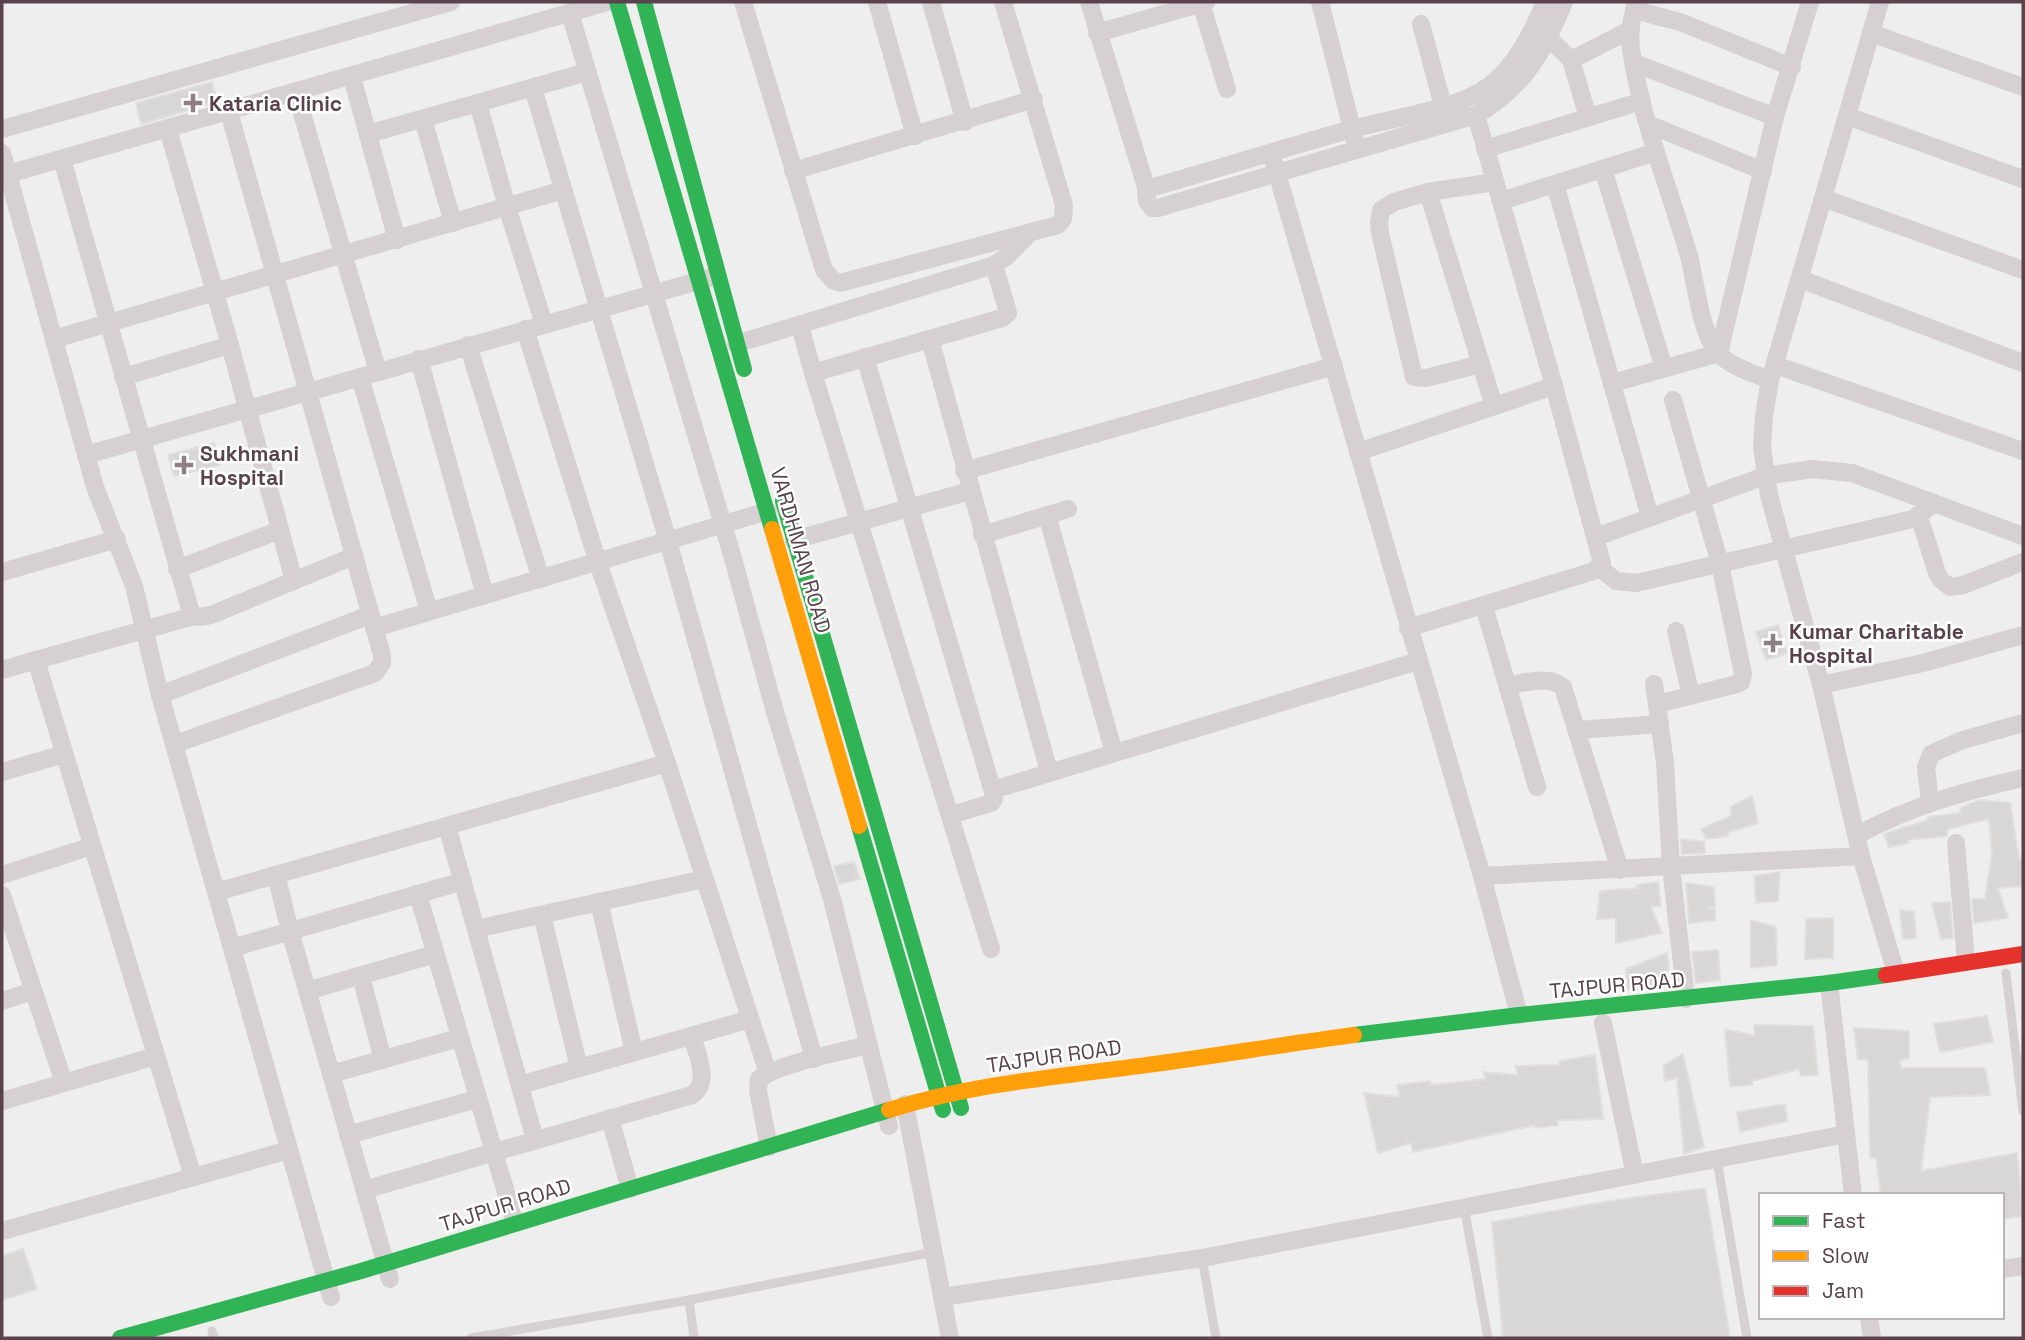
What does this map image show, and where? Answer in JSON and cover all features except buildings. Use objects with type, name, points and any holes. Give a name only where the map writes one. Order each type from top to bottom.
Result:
[{"type":"main road","name":"VARDHMAN ROAD","points":[[617,2],[941,1103]]},
{"type":"main road","points":[[644,2],[748,383]]},
{"type":"main road","name":"VARDHMAN ROAD","points":[[779,488],[959,1100]]},
{"type":"main road","name":"TAJPUR ROAD","points":[[1826,994],[1896,973],[2023,954]]},
{"type":"main road","points":[[1999,974],[2023,971]]},
{"type":"main road","name":"TAJPUR ROAD","points":[[959,1100],[1013,1081],[1519,1015],[1686,999],[1826,994],[1922,986]]},
{"type":"main road","name":"TAJPUR ROAD","points":[[395,1274],[515,1223],[769,1147],[941,1103],[1122,1084]]},
{"type":"main road","name":"TAJPUR ROAD","points":[[838,1142],[888,1118]]},
{"type":"main road","name":"TAJPUR ROAD","points":[[120,1338],[330,1293],[610,1212]]},
{"type":"main road","points":[[193,1336],[217,1332]]},
{"type":"street","points":[[2,128],[451,2]]},
{"type":"street","points":[[8,174],[607,2]]},
{"type":"street","points":[[743,2],[824,270],[834,282],[846,283],[1058,225],[1063,219],[1065,213],[1034,99],[1003,2]]},
{"type":"street","points":[[877,2],[915,136]]},
{"type":"street","points":[[931,2],[965,122]]},
{"type":"street","points":[[1088,2],[1147,190],[1147,201],[1156,208],[1475,115],[1497,103],[1512,90],[1536,60],[1549,38],[1564,2]]},
{"type":"street","points":[[1097,33],[1203,2],[1227,89]]},
{"type":"street","points":[[1320,2],[1357,149]]},
{"type":"street","points":[[1147,190],[1474,95],[1506,71],[1545,2]]},
{"type":"street","points":[[1880,2],[1773,372],[1764,416],[1762,447],[1765,476],[1821,685],[1861,856],[1896,973]]},
{"type":"street","points":[[1719,353],[1775,117],[1792,67],[1806,3]]},
{"type":"street","points":[[1792,67],[1635,6],[1630,30],[1642,101],[1672,197],[1707,331],[1719,353],[1737,366],[1773,372],[2023,451]]},
{"type":"street","points":[[569,13],[832,899],[888,1118]]},
{"type":"street","points":[[1421,23],[1443,106]]},
{"type":"street","points":[[1571,60],[1630,30]]},
{"type":"street","points":[[1871,33],[2023,87]]},
{"type":"street","points":[[1549,38],[1571,60],[1588,117]]},
{"type":"street","points":[[1634,63],[1775,117]]},
{"type":"street","points":[[368,134],[587,72]]},
{"type":"street","points":[[352,77],[397,240]]},
{"type":"street","points":[[533,88],[668,541],[814,1059]]},
{"type":"street","points":[[296,93],[378,372]]},
{"type":"street","points":[[793,171],[965,122],[1034,99]]},
{"type":"street","points":[[1485,149],[1642,101]]},
{"type":"street","points":[[478,103],[544,324]]},
{"type":"street","points":[[175,744],[375,673],[382,663],[383,655],[273,275],[229,112]]},
{"type":"street","points":[[1475,115],[1555,386],[1602,557],[1600,568]]},
{"type":"street","points":[[1847,116],[2023,179]]},
{"type":"street","points":[[423,119],[453,223]]},
{"type":"street","points":[[1648,124],[1763,171]]},
{"type":"street","points":[[168,129],[294,581]]},
{"type":"street","points":[[1501,201],[1656,152]]},
{"type":"street","points":[[2,153],[95,487],[134,586],[160,695],[330,1293]]},
{"type":"street","points":[[1271,153],[1482,876],[1519,1015]]},
{"type":"street","points":[[62,159],[188,608],[194,616]]},
{"type":"street","points":[[1602,169],[1664,368]]},
{"type":"street","points":[[1480,364],[1426,378],[1417,379],[1412,373],[1380,233],[1379,215],[1386,205],[1428,192],[1495,182]]},
{"type":"street","points":[[1555,184],[1650,517]]},
{"type":"street","points":[[54,339],[563,190]]},
{"type":"street","points":[[1428,192],[1494,406]]},
{"type":"street","points":[[1823,198],[2023,271]]},
{"type":"street","points":[[736,344],[994,265],[1030,233]]},
{"type":"street","points":[[813,373],[1006,316],[1007,309],[994,265]]},
{"type":"street","points":[[86,455],[719,275]]},
{"type":"street","points":[[1800,279],[2023,363]]},
{"type":"street","points":[[800,326],[857,522],[992,949]]},
{"type":"street","points":[[525,329],[598,563],[667,763],[768,1073]]},
{"type":"street","points":[[930,339],[964,471],[1049,772]]},
{"type":"street","points":[[124,377],[230,345]]},
{"type":"street","points":[[468,345],[541,579]]},
{"type":"street","points":[[1613,383],[1719,353]]},
{"type":"street","points":[[865,357],[993,790],[994,799],[991,803],[951,815]]},
{"type":"street","points":[[419,359],[485,595]]},
{"type":"street","points":[[964,471],[1334,366]]},
{"type":"street","points":[[360,377],[429,611]]},
{"type":"street","points":[[1358,452],[1555,386]]},
{"type":"street","points":[[1657,704],[1737,684],[1743,678],[1720,564],[1673,400]]},
{"type":"street","points":[[1596,537],[1765,476],[1813,469],[1852,473],[2023,536]]},
{"type":"street","points":[[794,540],[970,491]]},
{"type":"street","points":[[1600,568],[1610,578],[1625,584],[1784,550],[1919,516],[1934,503]]},
{"type":"street","points":[[982,535],[1068,509]]},
{"type":"street","points":[[160,695],[372,621],[429,611],[768,511]]},
{"type":"street","points":[[1047,515],[1114,753]]},
{"type":"street","points":[[1919,516],[1937,573],[1950,587],[1963,585],[2023,562]]},
{"type":"street","points":[[177,569],[280,530]]},
{"type":"street","points":[[2,572],[117,539]]},
{"type":"street","points":[[2,670],[144,628],[194,616],[211,615],[354,556]]},
{"type":"street","points":[[1408,628],[1600,568]]},
{"type":"street","points":[[1484,606],[1537,787]]},
{"type":"street","points":[[1676,631],[1691,696]]},
{"type":"street","points":[[1821,685],[1923,663],[2023,635]]},
{"type":"street","points":[[36,660],[193,1177]]},
{"type":"street","points":[[993,790],[1418,661]]},
{"type":"street","points":[[1508,685],[1546,681],[1560,683],[1569,700],[1620,870]]},
{"type":"street","points":[[1654,684],[1665,763],[1671,867],[1686,999]]},
{"type":"street","points":[[1930,802],[1926,767],[1931,754],[1961,741],[2023,723]]},
{"type":"street","points":[[1578,730],[1660,724]]},
{"type":"street","points":[[2,772],[64,754]]},
{"type":"street","points":[[216,892],[667,763]]},
{"type":"street","points":[[1857,835],[1896,815],[1930,802],[1967,790],[2023,778]]},
{"type":"street","points":[[447,826],[536,1140]]},
{"type":"street","points":[[1956,843],[1966,962]]},
{"type":"street","points":[[2,875],[92,846]]},
{"type":"street","points":[[1482,876],[1861,856]]},
{"type":"street","points":[[276,875],[364,1190],[395,1274]]},
{"type":"street","points":[[476,929],[704,879]]},
{"type":"street","points":[[232,948],[463,881]]},
{"type":"street","points":[[418,894],[515,1223]]},
{"type":"street","points":[[2,895],[64,1083]]},
{"type":"street","points":[[599,902],[634,1052]]},
{"type":"street","points":[[542,915],[579,1068]]},
{"type":"street","points":[[307,991],[435,954]]},
{"type":"street","points":[[361,976],[383,1059]]},
{"type":"street","points":[[2,1001],[33,991]]},
{"type":"street","points":[[1826,994],[1853,1193]]},
{"type":"street","points":[[520,1086],[750,1020]]},
{"type":"street","points":[[1602,1024],[1634,1175]]},
{"type":"street","points":[[364,1190],[696,1092],[702,1074],[692,1036]]},
{"type":"street","points":[[331,1074],[459,1038]]},
{"type":"street","points":[[769,1147],[757,1086],[759,1079],[768,1073],[869,1045]]},
{"type":"street","points":[[2,1101],[156,1056]]},
{"type":"street","points":[[348,1135],[477,1099]]},
{"type":"street","points":[[907,1112],[950,1338]]},
{"type":"street","points":[[610,1118],[630,1189]]},
{"type":"street","points":[[942,1297],[1202,1258],[1846,1135]]},
{"type":"street","points":[[2,1231],[289,1150]]},
{"type":"street","points":[[2004,1269],[2023,1266]]},
{"type":"street","points":[[1869,1319],[1872,1338]]},
{"type":"lane","points":[[1999,974],[2023,1111]]},
{"type":"lane","points":[[1717,1160],[1747,1338]]},
{"type":"lane","points":[[1464,1207],[1488,1338]]},
{"type":"lane","points":[[471,1338],[511,1335],[934,1252]]},
{"type":"lane","points":[[1202,1258],[1216,1338]]},
{"type":"lane","points":[[689,1300],[694,1338]]},
{"type":"traffic: fast","points":[[617,2],[772,529]]},
{"type":"traffic: fast","points":[[644,2],[744,369]]},
{"type":"traffic: fast","points":[[783,501],[961,1108]]},
{"type":"traffic: fast","points":[[859,826],[943,1110]]},
{"type":"traffic: fast","points":[[1354,1035],[1886,975]]},
{"type":"traffic: fast","points":[[120,1338],[361,1271],[889,1110]]},
{"type":"traffic: slow","points":[[772,529],[859,826]]},
{"type":"traffic: slow","points":[[889,1110],[954,1093],[1017,1082],[1354,1035]]},
{"type":"traffic: jam","points":[[1886,975],[2023,954]]},
{"type":"place","name":"Kataria Clinic","points":[[193,103]]},
{"type":"place","name":"Sukhmani Hospital","points":[[184,465]]},
{"type":"place","name":"Kumar Charitable Hospital","points":[[1773,643]]}]
